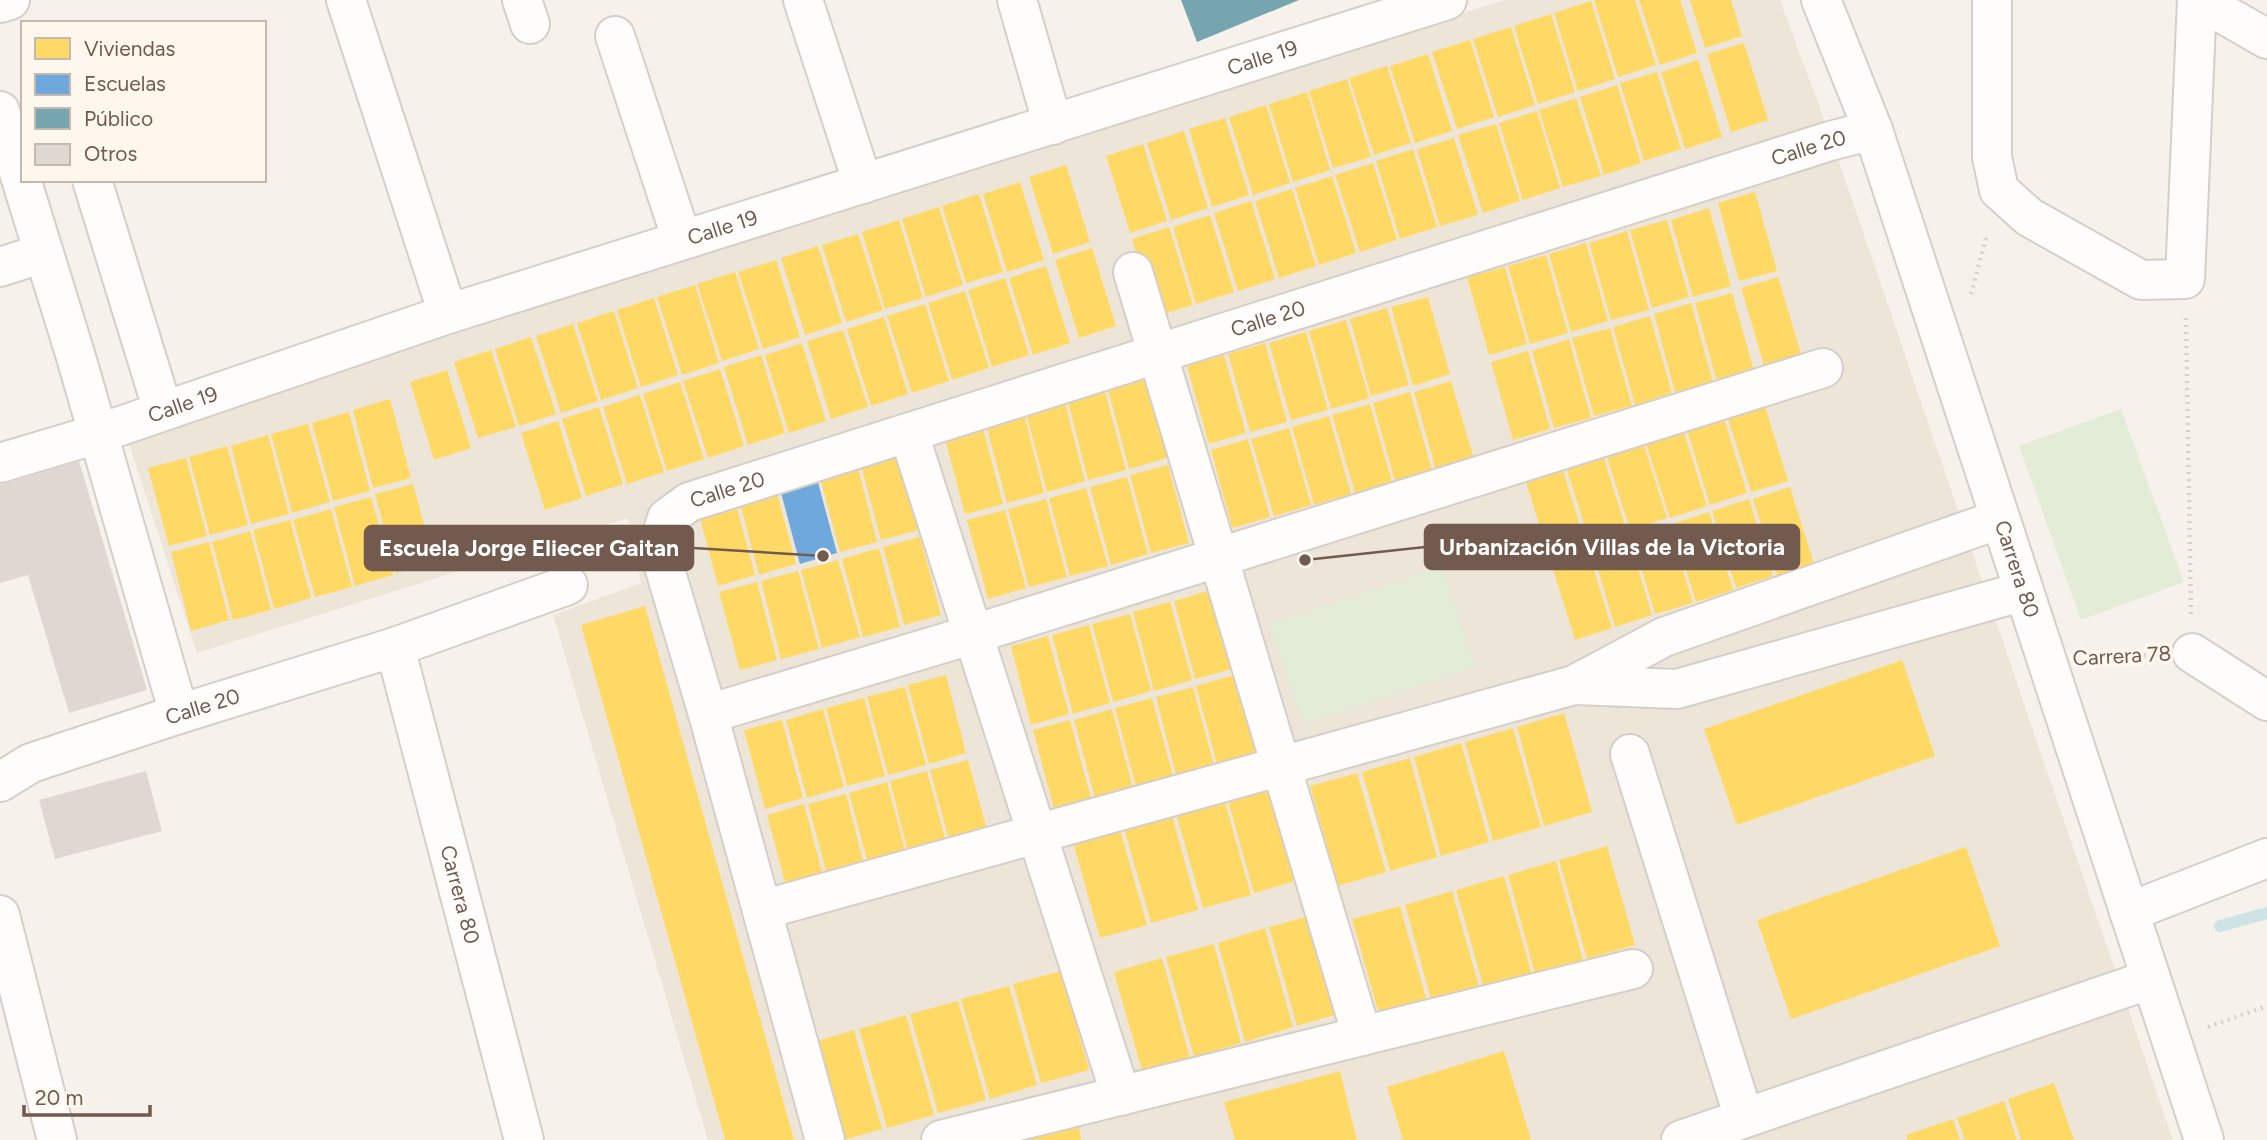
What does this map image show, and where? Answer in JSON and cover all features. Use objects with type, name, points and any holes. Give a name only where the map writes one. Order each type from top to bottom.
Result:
[{"type":"street","points":[[0,3],[10,0]]},
{"type":"street","points":[[346,0],[448,314]]},
{"type":"street","points":[[803,0],[863,184]]},
{"type":"street","points":[[1017,0],[1054,125]]},
{"type":"street","name":"Calle 19","points":[[0,463],[97,434],[448,314],[1447,0]]},
{"type":"street","name":"Carrera 80","points":[[1821,0],[1873,130],[2204,1140]]},
{"type":"street","points":[[1992,0],[1992,157],[1998,190],[2029,217],[2141,280],[2185,279],[2198,0],[2267,39]]},
{"type":"street","points":[[615,36],[682,240]]},
{"type":"street","points":[[0,111],[21,179]]},
{"type":"street","name":"Calle 20","points":[[708,713],[658,546],[667,518],[689,502],[909,435],[1830,141],[1873,130]]},
{"type":"street","points":[[22,182],[180,713]]},
{"type":"street","points":[[93,182],[163,411]]},
{"type":"street","points":[[0,267],[44,253]]},
{"type":"street","points":[[1133,272],[1362,1036]]},
{"type":"street","points":[[825,1140],[708,713],[974,635],[1823,368]]},
{"type":"street","points":[[909,435],[1121,1096]]},
{"type":"street","points":[[762,910],[1574,685],[1664,636],[2000,519]]},
{"type":"street","name":"Calle 20","points":[[0,782],[31,763],[180,713],[395,647],[568,585]]},
{"type":"street","points":[[1574,685],[1677,688],[2024,591]]},
{"type":"street","name":"Carrera 80","points":[[395,647],[524,1140]]},
{"type":"street","name":"Carrera 78","points":[[2192,653],[2267,701]]},
{"type":"street","points":[[1630,754],[1744,1118]]},
{"type":"street","points":[[2129,912],[2267,858]]},
{"type":"street","points":[[0,915],[57,1140]]},
{"type":"street","points":[[940,1140],[1633,969]]},
{"type":"street","points":[[1681,1140],[2151,979]]},
{"type":"path","points":[[1968,306],[1998,190]]},
{"type":"path","points":[[2185,279],[2192,653]]},
{"type":"path","name":"Carrera 78","points":[[2046,660],[2192,653]]},
{"type":"path","points":[[2171,1040],[2267,1006]]},
{"type":"shaded area","points":[[1504,0],[1780,0],[1832,141],[2173,1140],[708,1140],[553,615],[641,583],[628,518],[197,653],[127,438]]},
{"type":"green space","points":[[2121,409],[2184,582],[2081,620],[2019,446]]},
{"type":"green space","points":[[1442,567],[1475,667],[1303,724],[1270,624]]},
{"type":"building: Viviendas","points":[[1594,0],[1635,0],[1656,65],[1618,77]]},
{"type":"building: Viviendas","points":[[1639,0],[1680,0],[1697,53],[1660,65]]},
{"type":"building: Viviendas","points":[[1690,0],[1731,0],[1742,36],[1705,48]]},
{"type":"building: Viviendas","points":[[1591,1],[1615,79],[1578,91],[1554,13]]},
{"type":"building: Viviendas","points":[[1551,14],[1575,92],[1538,104],[1514,26]]},
{"type":"building: Viviendas","points":[[1511,27],[1535,105],[1498,117],[1473,39]]},
{"type":"building: Viviendas","points":[[1470,40],[1494,117],[1457,129],[1432,52]]},
{"type":"building: Viviendas","points":[[1744,43],[1768,120],[1731,132],[1707,54]]},
{"type":"building: Viviendas","points":[[1428,54],[1452,131],[1415,143],[1390,66]]},
{"type":"building: Viviendas","points":[[1698,60],[1722,137],[1685,149],[1661,72]]},
{"type":"building: Viviendas","points":[[1387,66],[1411,143],[1374,155],[1349,78]]},
{"type":"building: Viviendas","points":[[1657,72],[1681,149],[1644,161],[1620,83]]},
{"type":"building: Viviendas","points":[[1347,79],[1371,157],[1333,168],[1309,91]]},
{"type":"building: Viviendas","points":[[1617,85],[1641,163],[1604,175],[1580,97]]},
{"type":"building: Viviendas","points":[[1307,92],[1330,170],[1293,182],[1269,104]]},
{"type":"building: Viviendas","points":[[1576,98],[1601,176],[1563,187],[1539,110]]},
{"type":"building: Viviendas","points":[[1266,105],[1290,183],[1253,195],[1229,117]]},
{"type":"building: Viviendas","points":[[1537,111],[1560,188],[1523,200],[1499,123]]},
{"type":"building: Viviendas","points":[[1225,118],[1249,195],[1212,207],[1189,129]]},
{"type":"building: Viviendas","points":[[1496,124],[1520,201],[1483,213],[1458,135]]},
{"type":"building: Viviendas","points":[[1184,131],[1208,208],[1171,220],[1147,143]]},
{"type":"building: Viviendas","points":[[1454,138],[1478,215],[1440,226],[1417,149]]},
{"type":"building: Viviendas","points":[[1143,144],[1167,221],[1130,233],[1106,156]]},
{"type":"building: Viviendas","points":[[1413,149],[1437,227],[1400,239],[1376,161]]},
{"type":"building: Viviendas","points":[[1373,163],[1397,240],[1360,252],[1335,175]]},
{"type":"building: Viviendas","points":[[1066,165],[1090,242],[1053,254],[1029,177]]},
{"type":"building: Viviendas","points":[[1332,176],[1356,253],[1319,265],[1295,188]]},
{"type":"building: Viviendas","points":[[1020,182],[1044,260],[1007,272],[983,194]]},
{"type":"building: Viviendas","points":[[1292,189],[1316,266],[1279,278],[1255,201]]},
{"type":"building: Viviendas","points":[[1755,192],[1777,271],[1739,281],[1718,203]]},
{"type":"building: Viviendas","points":[[979,194],[1003,272],[966,283],[942,206]]},
{"type":"building: Viviendas","points":[[1251,201],[1275,279],[1238,291],[1214,213]]},
{"type":"building: Viviendas","points":[[939,207],[963,285],[926,297],[902,219]]},
{"type":"building: Viviendas","points":[[1709,208],[1731,286],[1693,297],[1671,220]]},
{"type":"building: Viviendas","points":[[1210,215],[1234,292],[1196,304],[1173,227]]},
{"type":"building: Viviendas","points":[[899,220],[923,298],[885,309],[862,232]]},
{"type":"building: Viviendas","points":[[1667,220],[1689,297],[1652,308],[1630,230]]},
{"type":"building: Viviendas","points":[[1169,227],[1193,305],[1156,316],[1132,239]]},
{"type":"building: Viviendas","points":[[1627,231],[1649,310],[1611,320],[1589,243]]},
{"type":"building: Viviendas","points":[[858,234],[883,310],[846,322],[822,245]]},
{"type":"building: Viviendas","points":[[1586,243],[1608,321],[1571,332],[1549,254]]},
{"type":"building: Viviendas","points":[[818,246],[842,323],[805,335],[781,258]]},
{"type":"building: Viviendas","points":[[1092,248],[1116,326],[1079,338],[1055,260]]},
{"type":"building: Viviendas","points":[[1546,255],[1568,333],[1530,344],[1508,266]]},
{"type":"building: Viviendas","points":[[776,260],[800,337],[763,349],[738,272]]},
{"type":"building: Viviendas","points":[[1046,266],[1070,343],[1033,355],[1009,278]]},
{"type":"building: Viviendas","points":[[1505,267],[1527,344],[1489,355],[1467,277]]},
{"type":"building: Viviendas","points":[[735,272],[759,349],[722,361],[697,284]]},
{"type":"building: Viviendas","points":[[1778,277],[1801,354],[1764,365],[1741,288]]},
{"type":"building: Viviendas","points":[[1005,278],[1029,355],[992,367],[968,290]]},
{"type":"building: Viviendas","points":[[695,285],[719,363],[682,375],[657,297]]},
{"type":"building: Viviendas","points":[[965,291],[989,368],[952,380],[928,303]]},
{"type":"building: Viviendas","points":[[1732,293],[1754,371],[1717,382],[1695,303]]},
{"type":"building: Viviendas","points":[[1428,297],[1450,374],[1413,386],[1391,307]]},
{"type":"building: Viviendas","points":[[654,298],[678,375],[641,387],[617,310]]},
{"type":"building: Viviendas","points":[[1691,303],[1713,382],[1675,392],[1654,314]]},
{"type":"building: Viviendas","points":[[925,304],[949,381],[912,393],[887,316]]},
{"type":"building: Viviendas","points":[[1387,308],[1409,385],[1371,396],[1350,319]]},
{"type":"building: Viviendas","points":[[614,311],[638,388],[601,400],[577,323]]},
{"type":"building: Viviendas","points":[[1650,316],[1672,393],[1635,405],[1613,327]]},
{"type":"building: Viviendas","points":[[884,317],[908,394],[871,406],[847,329]]},
{"type":"building: Viviendas","points":[[1346,320],[1369,398],[1331,409],[1309,331]]},
{"type":"building: Viviendas","points":[[573,324],[598,401],[561,413],[536,336]]},
{"type":"building: Viviendas","points":[[1610,328],[1632,406],[1594,416],[1572,338]]},
{"type":"building: Viviendas","points":[[843,330],[868,407],[831,419],[807,341]]},
{"type":"building: Viviendas","points":[[1306,332],[1328,410],[1291,420],[1269,343]]},
{"type":"building: Viviendas","points":[[531,337],[556,414],[519,426],[495,349]]},
{"type":"building: Viviendas","points":[[1569,339],[1591,418],[1554,428],[1532,351]]},
{"type":"building: Viviendas","points":[[802,343],[826,421],[789,433],[765,355]]},
{"type":"building: Viviendas","points":[[1265,343],[1287,422],[1250,432],[1228,354]]},
{"type":"building: Viviendas","points":[[491,350],[516,427],[478,438],[454,362]]},
{"type":"building: Viviendas","points":[[1528,351],[1550,429],[1513,440],[1491,362]]},
{"type":"building: Viviendas","points":[[761,355],[785,433],[748,445],[724,367]]},
{"type":"building: Viviendas","points":[[1224,355],[1246,433],[1209,444],[1187,366]]},
{"type":"building: Viviendas","points":[[720,369],[744,446],[708,458],[683,381]]},
{"type":"building: Viviendas","points":[[447,370],[471,448],[434,460],[410,382]]},
{"type":"building: Viviendas","points":[[1146,380],[1167,458],[1129,469],[1108,390]]},
{"type":"building: Viviendas","points":[[1451,381],[1474,459],[1436,470],[1414,392]]},
{"type":"building: Viviendas","points":[[680,382],[704,459],[667,471],[643,394]]},
{"type":"building: Viviendas","points":[[1105,392],[1126,470],[1088,480],[1068,402]]},
{"type":"building: Viviendas","points":[[1410,392],[1432,470],[1395,481],[1373,403]]},
{"type":"building: Viviendas","points":[[640,395],[664,472],[627,484],[603,407]]},
{"type":"building: Viviendas","points":[[390,399],[411,478],[373,488],[353,410]]},
{"type":"building: Viviendas","points":[[1065,403],[1085,481],[1047,492],[1026,413]]},
{"type":"building: Viviendas","points":[[1764,403],[1788,481],[1751,492],[1727,415]]},
{"type":"building: Viviendas","points":[[1370,404],[1392,482],[1355,493],[1332,415]]},
{"type":"building: Viviendas","points":[[599,407],[623,484],[586,496],[562,419]]},
{"type":"building: Viviendas","points":[[349,412],[370,491],[333,501],[312,423]]},
{"type":"building: Viviendas","points":[[1024,414],[1044,493],[1007,503],[986,425]]},
{"type":"building: Viviendas","points":[[1723,415],[1747,493],[1710,505],[1686,427]]},
{"type":"building: Viviendas","points":[[1329,416],[1351,494],[1314,505],[1292,427]]},
{"type":"building: Viviendas","points":[[558,421],[582,498],[545,510],[521,433]]},
{"type":"building: Viviendas","points":[[308,424],[330,502],[292,513],[271,434]]},
{"type":"building: Viviendas","points":[[982,425],[1003,504],[965,514],[944,435]]},
{"type":"building: Viviendas","points":[[1289,428],[1311,505],[1274,516],[1251,439]]},
{"type":"building: Viviendas","points":[[1683,429],[1707,506],[1670,518],[1645,441]]},
{"type":"building: Viviendas","points":[[268,435],[289,514],[251,524],[231,446]]},
{"type":"building: Viviendas","points":[[1248,439],[1270,517],[1232,528],[1211,450]]},
{"type":"building: Viviendas","points":[[1643,442],[1667,518],[1630,530],[1606,454]]},
{"type":"building: Viviendas","points":[[227,446],[248,525],[210,535],[189,457]]},
{"type":"building: Viviendas","points":[[897,452],[919,530],[881,540],[860,462]]},
{"type":"building: Viviendas","points":[[1603,455],[1627,532],[1590,543],[1566,467]]},
{"type":"building: Viviendas","points":[[186,458],[207,536],[169,546],[148,468]]},
{"type":"building: Viviendas","points":[[857,464],[877,542],[840,552],[819,474]]},
{"type":"building: Viviendas","points":[[1168,465],[1189,543],[1151,553],[1130,475]]},
{"type":"building: Viviendas","points":[[1562,467],[1586,545],[1549,557],[1525,479]]},
{"type":"building: Viviendas","points":[[1127,477],[1148,554],[1111,565],[1090,487]]},
{"type":"building: Viviendas","points":[[413,484],[434,562],[396,573],[375,494]]},
{"type":"building: Viviendas","points":[[775,486],[796,564],[759,575],[738,496]]},
{"type":"building: Viviendas","points":[[1790,487],[1814,564],[1777,576],[1753,499]]},
{"type":"building: Viviendas","points":[[1086,488],[1108,566],[1070,576],[1049,498]]},
{"type":"building: Viviendas","points":[[371,497],[393,575],[355,586],[334,507]]},
{"type":"building: Viviendas","points":[[734,497],[755,575],[718,586],[697,507]]},
{"type":"building: Viviendas","points":[[1046,499],[1067,577],[1029,587],[1008,509]]},
{"type":"building: Viviendas","points":[[1749,499],[1773,576],[1736,588],[1712,511]]},
{"type":"building: Viviendas","points":[[331,509],[352,587],[315,597],[293,520]]},
{"type":"building: Viviendas","points":[[1005,510],[1026,588],[988,599],[967,520]]},
{"type":"building: Viviendas","points":[[1709,512],[1733,590],[1696,602],[1672,524]]},
{"type":"building: Viviendas","points":[[290,520],[311,598],[274,609],[253,530]]},
{"type":"building: Viviendas","points":[[1669,525],[1693,603],[1655,614],[1632,537]]},
{"type":"building: Viviendas","points":[[250,531],[271,610],[233,620],[212,542]]},
{"type":"building: Viviendas","points":[[920,537],[941,615],[904,625],[883,547]]},
{"type":"building: Viviendas","points":[[1629,538],[1652,615],[1615,627],[1592,550]]},
{"type":"building: Viviendas","points":[[209,542],[229,620],[191,631],[171,552]]},
{"type":"building: Viviendas","points":[[879,548],[900,627],[863,637],[842,559]]},
{"type":"building: Viviendas","points":[[1588,551],[1612,628],[1575,640],[1551,563]]},
{"type":"building: Viviendas","points":[[838,560],[860,637],[822,648],[801,570]]},
{"type":"building: Viviendas","points":[[798,571],[819,649],[781,659],[761,581]]},
{"type":"building: Viviendas","points":[[757,582],[777,660],[740,670],[719,592]]},
{"type":"building: Viviendas","points":[[1211,590],[1232,669],[1195,679],[1174,601]]},
{"type":"building: Viviendas","points":[[1170,602],[1192,680],[1154,691],[1133,612]]},
{"type":"building: Viviendas","points":[[645,606],[794,1140],[725,1140],[581,625]]},
{"type":"building: Viviendas","points":[[1130,614],[1151,691],[1113,702],[1092,624]]},
{"type":"building: Viviendas","points":[[1089,625],[1110,703],[1073,714],[1052,635]]},
{"type":"building: Viviendas","points":[[1048,636],[1069,714],[1031,725],[1011,646]]},
{"type":"building: Viviendas","points":[[1902,660],[1935,756],[1737,825],[1704,729]]},
{"type":"building: Viviendas","points":[[946,675],[966,753],[929,764],[908,685]]},
{"type":"building: Viviendas","points":[[1234,675],[1255,753],[1217,764],[1196,686]]},
{"type":"building: Viviendas","points":[[905,687],[926,765],[888,775],[867,697]]},
{"type":"building: Viviendas","points":[[1193,687],[1214,765],[1176,775],[1156,697]]},
{"type":"building: Viviendas","points":[[864,698],[885,776],[847,786],[826,708]]},
{"type":"building: Viviendas","points":[[1152,698],[1173,776],[1136,787],[1115,708]]},
{"type":"building: Viviendas","points":[[823,709],[844,787],[807,798],[786,720]]},
{"type":"building: Viviendas","points":[[1112,709],[1133,788],[1095,798],[1074,720]]},
{"type":"building: Viviendas","points":[[1564,713],[1592,812],[1544,826],[1517,727]]},
{"type":"building: Viviendas","points":[[782,720],[803,798],[765,809],[744,730]]},
{"type":"building: Viviendas","points":[[1070,720],[1091,798],[1054,809],[1033,730]]},
{"type":"building: Viviendas","points":[[1513,728],[1541,827],[1493,841],[1465,742]]},
{"type":"building: Viviendas","points":[[1461,743],[1489,842],[1441,856],[1414,757]]},
{"type":"building: Viviendas","points":[[1410,758],[1437,857],[1390,871],[1362,772]]},
{"type":"building: Viviendas","points":[[968,760],[989,837],[951,848],[930,770]]},
{"type":"building: Viviendas","points":[[927,771],[948,849],[910,860],[890,781]]},
{"type":"building: Viviendas","points":[[1357,773],[1386,872],[1338,886],[1310,786]]},
{"type":"building: Viviendas","points":[[1274,781],[1302,879],[1254,893],[1226,794]]},
{"type":"building: Viviendas","points":[[887,782],[908,861],[870,871],[849,793]]},
{"type":"building: Viviendas","points":[[846,794],[866,872],[829,882],[808,804]]},
{"type":"building: Viviendas","points":[[1223,795],[1251,895],[1203,908],[1175,810]]},
{"type":"building: Viviendas","points":[[804,804],[825,883],[788,893],[767,815]]},
{"type":"building: Viviendas","points":[[1171,811],[1198,910],[1151,923],[1123,825]]},
{"type":"building: Viviendas","points":[[1119,826],[1147,925],[1100,938],[1072,839]]},
{"type":"building: Viviendas","points":[[1607,846],[1635,945],[1587,959],[1559,860]]},
{"type":"building: Viviendas","points":[[1966,847],[2000,946],[1791,1019],[1757,920]]},
{"type":"building: Viviendas","points":[[1556,861],[1583,960],[1535,974],[1508,875]]},
{"type":"building: Viviendas","points":[[1504,876],[1532,975],[1484,989],[1456,890]]},
{"type":"building: Viviendas","points":[[1452,891],[1480,990],[1432,1003],[1405,905]]},
{"type":"building: Viviendas","points":[[1400,906],[1428,1005],[1380,1018],[1352,919]]},
{"type":"building: Viviendas","points":[[1317,914],[1345,1012],[1297,1026],[1269,927]]},
{"type":"building: Viviendas","points":[[1265,928],[1293,1027],[1245,1042],[1218,943]]},
{"type":"building: Viviendas","points":[[1214,944],[1241,1043],[1194,1057],[1166,957]]},
{"type":"building: Viviendas","points":[[1162,958],[1190,1058],[1142,1071],[1114,972]]},
{"type":"building: Viviendas","points":[[1061,971],[1089,1070],[1041,1083],[1013,984]]},
{"type":"building: Viviendas","points":[[1009,986],[1037,1085],[990,1099],[961,999]]},
{"type":"building: Viviendas","points":[[958,1001],[986,1100],[938,1113],[910,1014]]},
{"type":"building: Viviendas","points":[[906,1015],[934,1115],[887,1128],[859,1029]]},
{"type":"building: Viviendas","points":[[854,1030],[882,1129],[844,1140],[834,1140],[807,1044]]},
{"type":"building: Viviendas","points":[[1504,1051],[1531,1140],[1403,1140],[1387,1087]]},
{"type":"building: Viviendas","points":[[1340,1071],[1357,1140],[1235,1140],[1224,1102]]},
{"type":"building: Viviendas","points":[[2054,1083],[2074,1140],[2021,1140],[2008,1099]]},
{"type":"building: Viviendas","points":[[2004,1101],[2017,1140],[1965,1140],[1957,1118]]},
{"type":"building: Viviendas","points":[[1953,1119],[1960,1140],[1908,1140],[1906,1135]]},
{"type":"building: Viviendas","points":[[1079,1127],[1081,1140],[1017,1140],[1017,1139]]},
{"type":"building: Escuelas","points":[[816,475],[837,553],[800,564],[779,485]]},
{"type":"building: Público","points":[[1181,0],[1299,0],[1197,42]]},
{"type":"building: Otros","points":[[79,461],[147,690],[69,713],[28,575],[0,583],[0,485]]},
{"type":"building: Otros","points":[[146,771],[162,831],[55,859],[39,800]]},
{"type":"waterway","points":[[2220,926],[2267,913]]},
{"type":"place","name":"Escuela Jorge Eliecer Gaitan","points":[[823,556]]},
{"type":"place","name":"Urbanización Villas de la Victoria","points":[[1305,560]]}]
